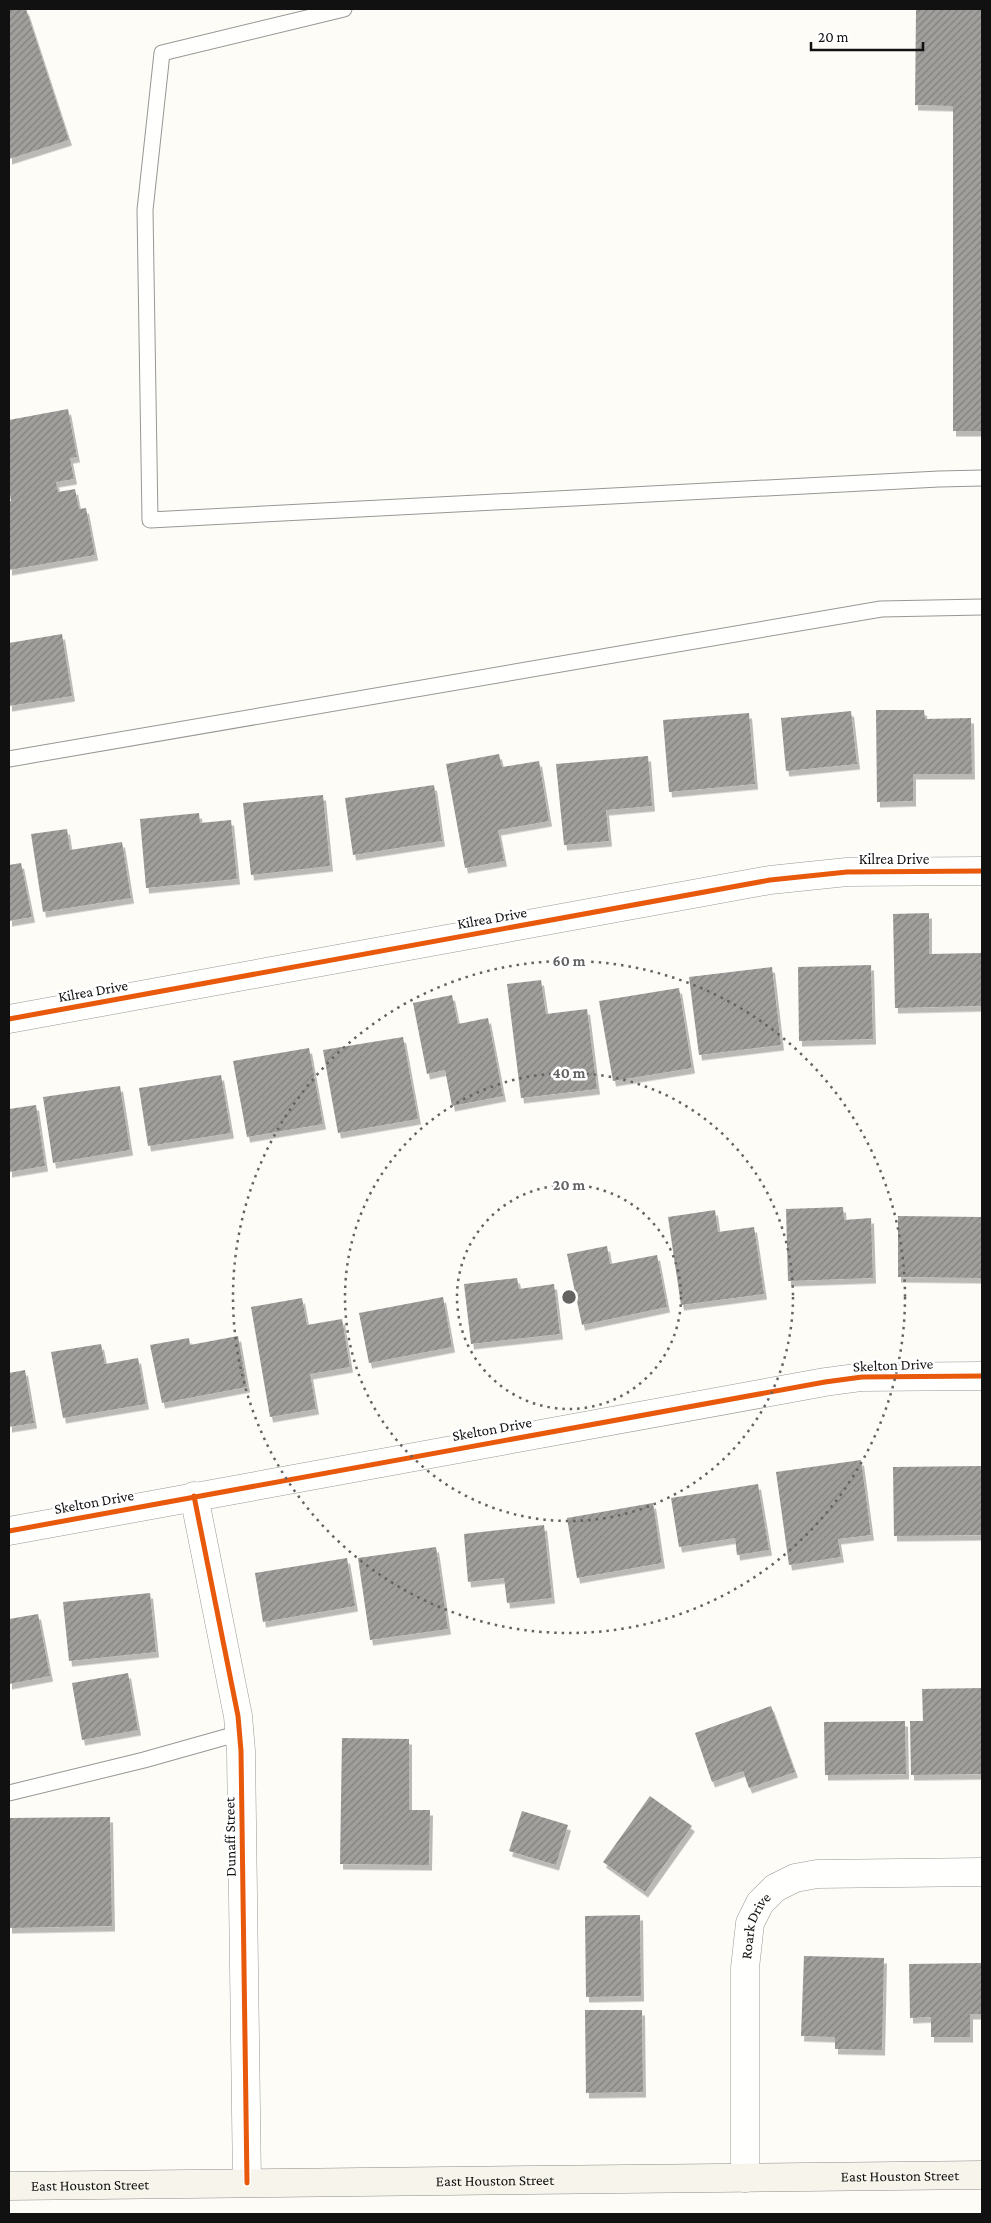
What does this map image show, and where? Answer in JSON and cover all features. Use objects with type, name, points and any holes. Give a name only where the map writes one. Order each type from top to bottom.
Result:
[{"type":"main road","name":"East Houston Street","points":[[9,2186],[982,2175]]},
{"type":"street","name":"Kilrea Drive","points":[[9,1019],[770,880],[847,872],[982,872]]},
{"type":"street","name":"Skelton Drive","points":[[9,1530],[825,1382],[862,1377],[982,1376]]},
{"type":"street","name":"Dunaff Street","points":[[194,1496],[240,1733],[247,2183]]},
{"type":"street","name":"Roark Drive","points":[[746,2178],[745,1968],[750,1923],[760,1903],[775,1888],[795,1878],[817,1874],[982,1872]]},
{"type":"lane","points":[[344,9],[162,53],[145,210],[150,520],[982,478]]},
{"type":"lane","points":[[9,759],[881,609],[982,607]]},
{"type":"lane","points":[[9,1793],[144,1760],[240,1733]]},
{"type":"building","points":[[9,9],[26,9],[69,140],[9,159]]},
{"type":"building","points":[[916,9],[982,9],[982,431],[953,431],[953,106],[915,105]]},
{"type":"building","points":[[68,409],[77,457],[70,458],[74,479],[56,482],[58,492],[75,489],[79,509],[86,508],[95,555],[9,570],[9,501],[11,501],[9,489],[9,420]]},
{"type":"building","points":[[62,634],[72,696],[9,706],[9,643]]},
{"type":"building","points":[[876,710],[924,710],[925,719],[971,718],[972,774],[913,774],[913,801],[877,802]]},
{"type":"building","points":[[851,711],[857,764],[786,771],[781,718]]},
{"type":"building","points":[[749,713],[755,784],[669,792],[663,720]]},
{"type":"building","points":[[499,754],[502,767],[539,761],[549,821],[498,830],[504,861],[465,868],[446,764]]},
{"type":"building","points":[[648,756],[652,806],[606,810],[609,841],[564,845],[556,764]]},
{"type":"building","points":[[434,785],[442,841],[353,855],[345,798]]},
{"type":"building","points":[[323,795],[330,866],[251,875],[243,803]]},
{"type":"building","points":[[199,813],[200,823],[231,820],[237,879],[146,888],[140,819]]},
{"type":"building","points":[[67,829],[70,850],[122,842],[131,898],[43,912],[31,834]]},
{"type":"building","points":[[21,863],[32,917],[9,921],[9,865]]},
{"type":"building","points":[[929,913],[929,954],[982,953],[982,1006],[895,1008],[893,914]]},
{"type":"building","points":[[871,965],[873,1039],[799,1041],[798,967]]},
{"type":"building","points":[[772,967],[781,1045],[699,1055],[689,977]]},
{"type":"building","points":[[541,980],[546,1014],[587,1009],[597,1089],[521,1098],[507,984]]},
{"type":"building","points":[[679,988],[692,1068],[613,1081],[599,1001]]},
{"type":"building","points":[[452,995],[458,1024],[488,1018],[503,1096],[452,1106],[445,1070],[427,1074],[413,1003]]},
{"type":"building","points":[[403,1037],[418,1119],[338,1133],[323,1050]]},
{"type":"building","points":[[309,1048],[323,1124],[247,1137],[233,1061]]},
{"type":"building","points":[[221,1075],[231,1133],[148,1146],[139,1088]]},
{"type":"building","points":[[120,1086],[130,1150],[53,1163],[43,1097]]},
{"type":"building","points":[[36,1105],[45,1166],[9,1172],[9,1109]]},
{"type":"building","points":[[843,1207],[844,1220],[871,1218],[873,1278],[788,1281],[786,1209]]},
{"type":"building","points":[[715,1210],[718,1232],[754,1227],[764,1294],[681,1305],[668,1217]]},
{"type":"building","points":[[898,1216],[982,1217],[982,1278],[898,1277]]},
{"type":"building","points":[[607,1246],[610,1264],[657,1255],[667,1307],[582,1325],[567,1254]]},
{"type":"building","points":[[517,1278],[519,1289],[554,1284],[560,1334],[471,1344],[464,1284]]},
{"type":"building","points":[[443,1297],[452,1347],[369,1363],[359,1313]]},
{"type":"building","points":[[302,1298],[307,1325],[342,1319],[350,1367],[310,1374],[316,1409],[270,1417],[251,1307]]},
{"type":"building","points":[[238,1336],[247,1387],[162,1403],[150,1345],[189,1338],[190,1345]]},
{"type":"building","points":[[101,1344],[105,1364],[138,1358],[146,1404],[63,1418],[51,1352]]},
{"type":"building","points":[[25,1370],[34,1423],[9,1427],[9,1373]]},
{"type":"building","points":[[861,1460],[871,1535],[838,1539],[841,1557],[789,1565],[776,1472]]},
{"type":"building","points":[[982,1466],[982,1535],[894,1536],[893,1467]]},
{"type":"building","points":[[758,1484],[769,1550],[737,1555],[735,1538],[679,1547],[671,1498]]},
{"type":"building","points":[[653,1503],[662,1563],[577,1578],[567,1518]]},
{"type":"building","points":[[544,1525],[552,1598],[507,1603],[504,1578],[468,1582],[464,1534]]},
{"type":"building","points":[[436,1547],[448,1629],[370,1640],[358,1558]]},
{"type":"building","points":[[347,1558],[355,1606],[263,1622],[255,1573]]},
{"type":"building","points":[[150,1593],[156,1652],[69,1661],[63,1602]]},
{"type":"building","points":[[38,1614],[50,1676],[9,1684],[9,1619]]},
{"type":"building","points":[[128,1673],[138,1730],[82,1740],[72,1683]]},
{"type":"building","points":[[982,1688],[982,1774],[911,1775],[910,1721],[923,1721],[922,1689]]},
{"type":"building","points":[[771,1706],[795,1772],[749,1788],[743,1771],[712,1782],[695,1733]]},
{"type":"building","points":[[905,1721],[906,1774],[825,1775],[824,1722]]},
{"type":"building","points":[[342,1738],[409,1739],[409,1810],[430,1810],[429,1865],[340,1864]]},
{"type":"building","points":[[650,1796],[692,1826],[645,1892],[603,1862]]},
{"type":"building","points":[[522,1811],[568,1825],[556,1865],[509,1851]]},
{"type":"building","points":[[110,1817],[112,1926],[9,1928],[9,1818]]},
{"type":"building","points":[[640,1915],[641,1996],[586,1997],[585,1916]]},
{"type":"building","points":[[804,1956],[884,1958],[882,2050],[835,2049],[835,2037],[801,2036]]},
{"type":"building","points":[[982,1963],[982,2014],[970,2014],[970,2037],[931,2037],[931,2017],[910,2018],[909,1964]]},
{"type":"building","points":[[585,2010],[642,2010],[643,2092],[586,2093]]},
{"type":"cycle path","points":[[9,1019],[770,880],[847,872],[982,871]]},
{"type":"cycle path","points":[[9,1531],[825,1382],[862,1377],[982,1376]]},
{"type":"cycle path","points":[[194,1496],[238,1716],[241,1751],[247,2183]]}]
